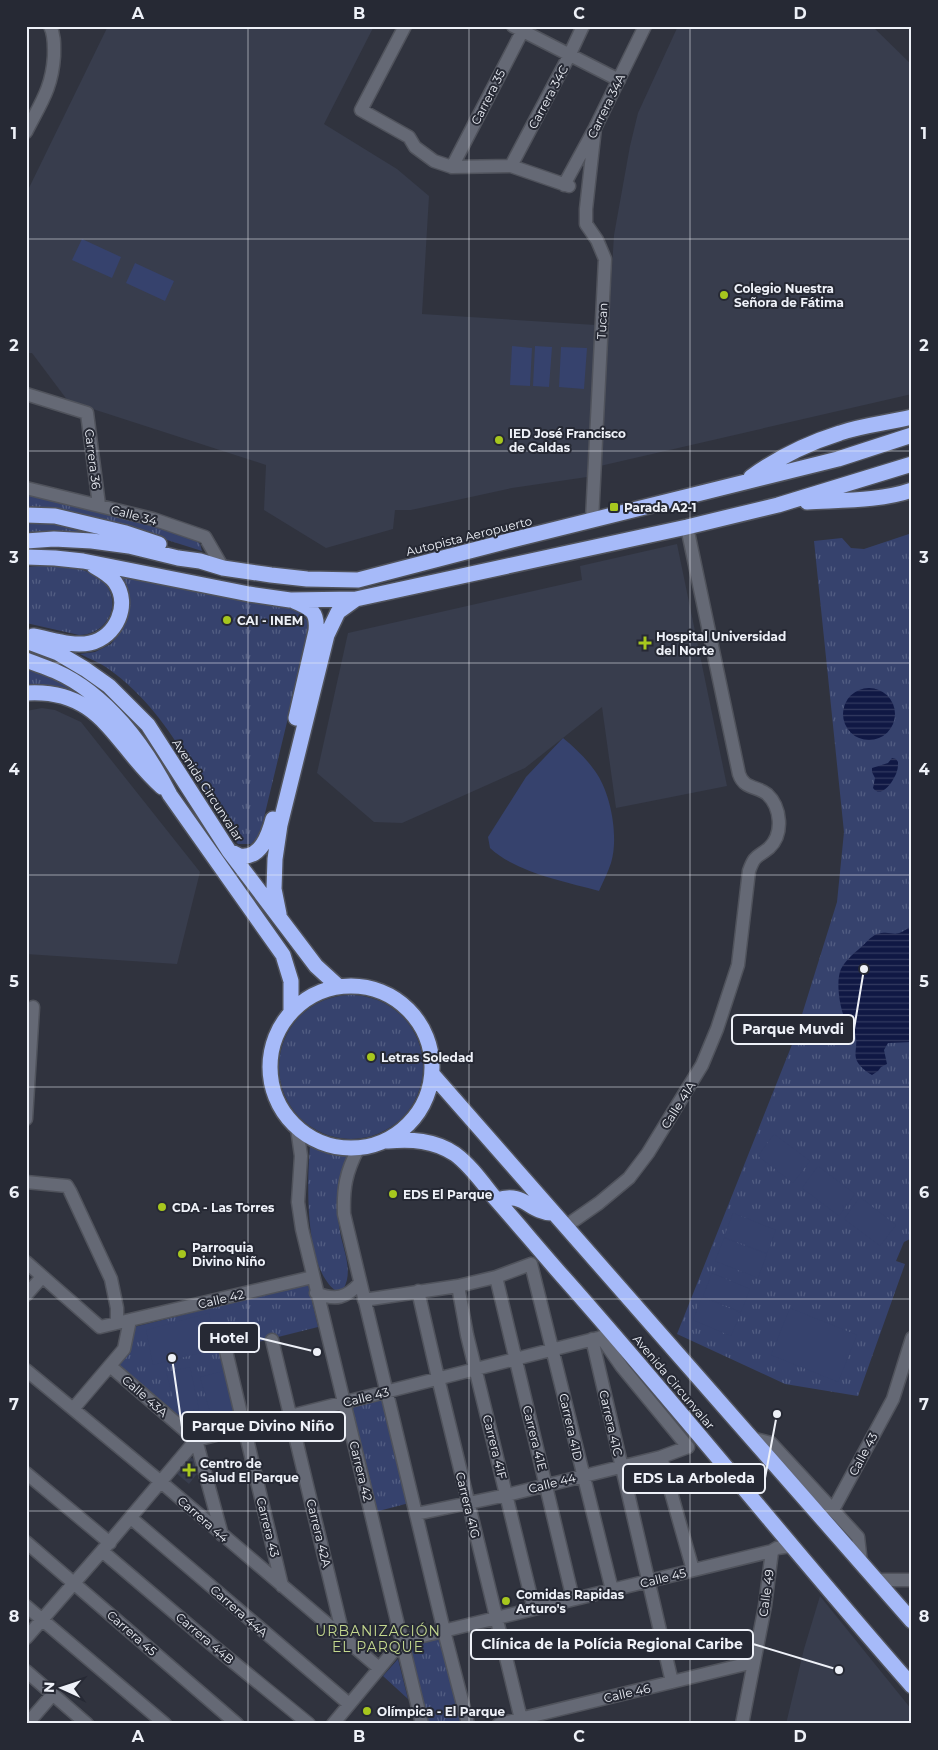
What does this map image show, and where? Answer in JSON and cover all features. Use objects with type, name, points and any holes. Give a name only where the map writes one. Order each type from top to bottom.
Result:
[{"type":"highway","points":[[744,482],[775,461],[806,445],[842,432],[912,417]]},
{"type":"highway","name":"Autopista Aeropuerto","points":[[26,541],[54,539],[92,540],[200,561],[223,568],[307,579],[358,580],[838,459],[912,435]]},
{"type":"highway","points":[[26,557],[83,561],[249,594],[290,600],[356,599],[687,527],[778,505],[912,464]]},
{"type":"highway","points":[[778,505],[872,497],[912,490]]},
{"type":"highway","points":[[26,515],[56,516],[100,526],[180,551],[200,561]]},
{"type":"highway","points":[[26,635],[85,644],[100,639],[114,628],[122,608],[120,591],[117,584],[100,569],[83,561]]},
{"type":"highway","points":[[280,918],[274,888],[275,859],[280,825],[327,635],[338,612],[356,599]]},
{"type":"highway","points":[[229,851],[241,856],[252,854],[263,846],[269,834],[317,620],[314,612],[306,606],[290,600]]},
{"type":"highway","name":"Avenida Circunvalar","points":[[26,641],[58,653],[85,669],[109,686],[134,709],[148,725],[229,851],[316,966],[338,987]]},
{"type":"highway","points":[[26,660],[56,671],[79,685],[110,710],[133,734],[156,766],[170,794],[282,955],[291,981],[291,1012]]},
{"type":"highway","points":[[26,693],[58,694],[88,707],[104,722],[152,779],[170,794]]},
{"type":"highway","points":[[357,986],[375,989],[392,996],[407,1007],[419,1021],[427,1038],[432,1056],[432,1074],[429,1090],[423,1106],[414,1120],[402,1132],[388,1141],[358,1149],[342,1149],[326,1145],[310,1138],[297,1128],[278,1103],[272,1088],[270,1072],[271,1055],[275,1040],[291,1012],[313,995],[338,987],[357,986]]},
{"type":"highway","name":"Avenida Circunvalar","points":[[432,1074],[912,1621]]},
{"type":"highway","name":"Avenida Circunvalar","points":[[388,1141],[409,1139],[424,1141],[440,1146],[454,1154],[468,1166],[538,1249],[602,1337],[779,1532],[780,1549],[912,1686]]},
{"type":"highway","points":[[497,1200],[512,1197],[523,1200],[542,1211],[554,1212]]},
{"type":"street","points":[[26,132],[52,79],[54,42],[50,26]]},
{"type":"street","points":[[405,26],[361,110],[409,137],[415,147],[434,161],[452,167],[511,166]]},
{"type":"street","name":"Carrera 34C","points":[[511,166],[583,26]]},
{"type":"street","name":"Carrera 34A","points":[[511,166],[566,185],[596,128],[645,26]]},
{"type":"street","points":[[520,28],[569,56],[619,80]]},
{"type":"street","name":"Carrera 35","points":[[452,167],[520,28]]},
{"type":"street","name":"Tucan","points":[[592,520],[605,260],[598,240],[586,224],[586,209],[596,128]]},
{"type":"street","name":"Carrera 36","points":[[26,394],[87,413],[99,505]]},
{"type":"street","name":"Calle 34","points":[[26,488],[153,519],[205,537],[223,568]]},
{"type":"street","name":"Calle 41A","points":[[566,1226],[629,1178],[648,1153],[702,1064],[717,1030],[738,964],[749,871],[752,862],[758,854],[769,847],[775,838],[779,826],[778,812],[766,794],[745,784],[738,774],[687,527]]},
{"type":"street","points":[[26,1119],[33,1007]]},
{"type":"street","name":"Carrera 42","points":[[297,1128],[301,1156],[298,1202],[302,1230],[422,1724]]},
{"type":"street","points":[[358,1149],[350,1164],[345,1181],[343,1194],[344,1214],[468,1724]]},
{"type":"street","points":[[26,1182],[67,1186],[111,1278],[117,1308],[117,1323]]},
{"type":"street","points":[[364,1300],[458,1286],[496,1277],[531,1264],[538,1249]]},
{"type":"street","points":[[26,1262],[42,1276],[26,1295]]},
{"type":"street","name":"Carrera 41D","points":[[531,1264],[553,1349],[582,1476],[612,1590]]},
{"type":"street","name":"Calle 42","points":[[42,1276],[100,1328],[313,1277]]},
{"type":"street","name":"Carrera 41E","points":[[496,1277],[573,1599]]},
{"type":"street","points":[[316,1293],[328,1298],[340,1297],[352,1292],[360,1283]]},
{"type":"street","name":"Carrera 41F","points":[[458,1286],[475,1369],[534,1609]]},
{"type":"street","name":"Carrera 41G","points":[[418,1291],[521,1718]]},
{"type":"street","points":[[72,1409],[124,1349],[130,1320]]},
{"type":"street","name":"Calle 43","points":[[196,1440],[602,1337]]},
{"type":"street","name":"Calle 44","points":[[416,1514],[507,1495],[661,1456],[688,1447],[622,1367],[602,1337]]},
{"type":"street","name":"Carrera 41C","points":[[602,1337],[621,1466],[672,1682]]},
{"type":"street","name":"Calle 43","points":[[833,1510],[894,1398],[912,1338]]},
{"type":"street","name":"Carrera 42A","points":[[272,1340],[344,1639]]},
{"type":"street","name":"Carrera 43","points":[[226,1350],[282,1586]]},
{"type":"street","name":"Calle 43A","points":[[110,1366],[196,1440]]},
{"type":"street","name":"Carrera 44","points":[[27,1372],[161,1482],[379,1668]]},
{"type":"street","points":[[751,1438],[771,1443],[858,1537],[861,1563]]},
{"type":"street","points":[[26,1638],[196,1440]]},
{"type":"street","points":[[196,1440],[222,1536]]},
{"type":"street","points":[[661,1456],[693,1570]]},
{"type":"street","points":[[26,1473],[106,1547]]},
{"type":"street","name":"Carrera 44A","points":[[131,1518],[349,1704]]},
{"type":"street","name":"Carrera 45","points":[[26,1542],[237,1724]]},
{"type":"street","name":"Carrera 44B","points":[[106,1547],[211,1644],[309,1724]]},
{"type":"street","name":"Calle 45","points":[[402,1641],[780,1549]]},
{"type":"street","name":"Calle 49","points":[[742,1724],[765,1606],[780,1549]]},
{"type":"street","points":[[876,1580],[909,1580]]},
{"type":"street","points":[[898,1605],[899,1589],[909,1580]]},
{"type":"street","points":[[26,1606],[165,1724]]},
{"type":"street","points":[[333,1724],[402,1641]]},
{"type":"street","name":"Calle 46","points":[[499,1724],[754,1662]]},
{"type":"street","points":[[26,1671],[88,1724]]},
{"type":"street","points":[[26,1724],[53,1694]]},
{"type":"shaded area","points":[[108,26],[374,26],[324,124],[397,169],[429,196],[422,314],[596,325],[587,477],[512,488],[411,510],[395,510],[393,529],[326,548],[264,510],[266,465],[68,401],[32,353],[26,353],[26,194]]},
{"type":"shaded area","name":"Colegio Nuestra Señora de Fátima","points":[[678,26],[872,26],[912,65],[912,394],[600,466],[614,235],[638,113]]},
{"type":"shaded area","points":[[677,544],[727,786],[616,808],[602,707],[525,768],[402,823],[374,822],[317,773],[348,633],[582,580],[580,566]]},
{"type":"shaded area","points":[[869,688],[883,692],[891,700],[895,714],[891,728],[883,736],[869,740],[855,736],[847,728],[843,714],[847,700],[855,692]]},
{"type":"shaded area","points":[[42,708],[55,710],[81,722],[200,872],[177,964],[26,954],[26,711]]},
{"type":"shaded area","points":[[892,758],[898,762],[896,775],[888,787],[880,792],[877,791],[873,788],[875,778],[872,768],[888,763]]},
{"type":"shaded area","points":[[912,925],[912,1042],[888,1043],[884,1050],[887,1064],[872,1075],[856,1059],[854,1029],[843,1014],[840,1003],[839,974],[847,960],[872,937],[883,933],[897,934]]},
{"type":"shaded area","name":"Centro de Salud El Parque","points":[[189,1456],[203,1466],[189,1484],[176,1473]]},
{"type":"shaded area","points":[[820,1596],[912,1710],[912,1724],[786,1724],[804,1649]]},
{"type":"green space","points":[[82,239],[121,257],[112,278],[72,260]]},
{"type":"green space","points":[[135,263],[174,281],[165,301],[126,283]]},
{"type":"green space","points":[[512,346],[532,348],[530,386],[510,385]]},
{"type":"green space","points":[[535,346],[552,347],[549,387],[533,386]]},
{"type":"green space","points":[[561,347],[587,348],[584,389],[559,387]]},
{"type":"green space","points":[[26,494],[148,522],[195,538],[200,544],[202,551],[126,527],[58,509],[26,507]]},
{"type":"green space","points":[[26,519],[55,520],[168,551],[79,535],[26,533]]},
{"type":"green space","points":[[912,533],[912,1238],[904,1242],[896,1261],[905,1264],[858,1396],[785,1384],[677,1334],[795,1037],[837,902],[844,832],[814,541],[842,538],[851,548],[864,549]]},
{"type":"green space","points":[[26,567],[67,567],[87,571],[103,581],[109,590],[112,600],[112,610],[108,619],[101,627],[91,633],[79,635],[26,623]]},
{"type":"green space","points":[[117,573],[293,607],[309,622],[308,635],[260,834],[251,844],[238,844],[232,837],[179,747],[148,705],[110,670],[80,654],[95,652],[111,644],[122,630],[128,612]]},
{"type":"green space","points":[[26,666],[76,690],[74,692],[48,685],[26,684]]},
{"type":"green space","points":[[563,738],[580,753],[595,771],[601,780],[609,803],[614,828],[613,852],[610,866],[599,891],[527,870],[501,857],[490,848],[488,837],[526,777]]},
{"type":"green space","points":[[351,995],[378,1001],[402,1016],[417,1040],[423,1067],[417,1094],[402,1118],[378,1133],[351,1139],[324,1133],[300,1118],[285,1094],[279,1067],[285,1040],[300,1016],[324,1001]]},
{"type":"green space","points":[[774,1134],[810,1161],[793,1183],[758,1156]]},
{"type":"green space","points":[[310,1146],[328,1154],[348,1157],[343,1170],[338,1195],[339,1227],[348,1270],[343,1290],[336,1291],[326,1280],[318,1264],[313,1245],[308,1202]]},
{"type":"green space","points":[[818,1166],[855,1194],[839,1216],[802,1188]]},
{"type":"green space","points":[[860,1197],[896,1225],[880,1246],[844,1219]]},
{"type":"green space","points":[[733,1213],[776,1230],[767,1253],[724,1237]]},
{"type":"green space","points":[[724,1238],[767,1254],[758,1278],[715,1261]]},
{"type":"green space","points":[[712,1273],[750,1289],[741,1312],[703,1296]]},
{"type":"green space","points":[[308,1284],[318,1327],[222,1351],[239,1422],[195,1434],[112,1364],[134,1327]]},
{"type":"green space","points":[[702,1297],[741,1313],[731,1336],[693,1320]]},
{"type":"green space","points":[[790,1308],[857,1335],[838,1382],[771,1355]]},
{"type":"green space","points":[[209,1313],[216,1349],[153,1365],[146,1330]]},
{"type":"green space","points":[[190,1367],[199,1409],[177,1413],[166,1372]]},
{"type":"green space","points":[[224,1371],[234,1415],[212,1419],[200,1377]]},
{"type":"green space","points":[[387,1391],[413,1502],[371,1513],[344,1402]]},
{"type":"green space","points":[[444,1631],[467,1724],[423,1724],[402,1641]]},
{"type":"green space","points":[[398,1659],[408,1699],[383,1676]]},
{"type":"place","name":"Colegio Nuestra Señora de Fátima","points":[[724,295]]},
{"type":"place","name":"IED José Francisco de Caldas","points":[[499,440]]},
{"type":"place","name":"Parada A2-1","points":[[614,507]]},
{"type":"place","name":"CAI - INEM","points":[[227,620]]},
{"type":"place","name":"Hospital Universidad del Norte","points":[[645,643]]},
{"type":"place","name":"Parque Muvdi","points":[[864,969]]},
{"type":"place","name":"Letras Soledad","points":[[371,1057]]},
{"type":"place","name":"EDS El Parque","points":[[393,1194]]},
{"type":"place","name":"CDA - Las Torres","points":[[162,1207]]},
{"type":"place","name":"Parroquia Divino Niño","points":[[182,1254]]},
{"type":"place","name":"Hotel","points":[[317,1352]]},
{"type":"place","name":"Parque Divino Niño","points":[[172,1358]]},
{"type":"place","name":"EDS La Arboleda","points":[[777,1414]]},
{"type":"place","name":"Centro de Salud El Parque","points":[[189,1470]]},
{"type":"place","name":"Comidas Rapidas Arturo's","points":[[506,1601]]},
{"type":"place","name":"Clínica de la Polícia Regional Caribe","points":[[839,1670]]},
{"type":"place","name":"Olímpica - El Parque","points":[[367,1711]]},
{"type":"district","name":"URBANIZACIÓN EL PARQUE","points":[[378,1639]]}]
